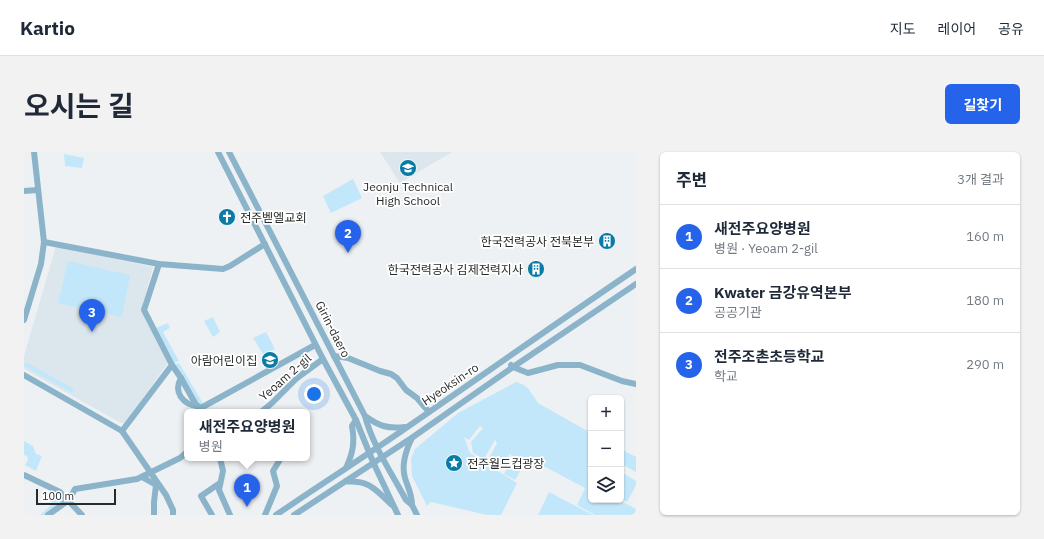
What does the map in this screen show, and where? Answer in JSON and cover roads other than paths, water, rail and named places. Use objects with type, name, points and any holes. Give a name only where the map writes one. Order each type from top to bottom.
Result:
[{"type":"street","points":[[24,320],[26,307],[41,264],[44,242],[34,152]]},
{"type":"street","name":"Girin-daero","points":[[218,152],[315,345],[356,420],[369,453],[398,515]]},
{"type":"street","name":"Girin-daero","points":[[229,152],[365,416],[377,447],[406,500],[412,505],[417,515]]},
{"type":"street","points":[[24,191],[38,190]]},
{"type":"street","points":[[44,242],[160,264],[223,269],[265,244]]},
{"type":"street","points":[[160,264],[144,310],[172,365],[199,409]]},
{"type":"street","name":"Hyeoksin-ro","points":[[276,515],[636,270]]},
{"type":"street","name":"Hyeoksin-ro","points":[[294,515],[413,437],[636,284]]},
{"type":"street","name":"Girin-daero","points":[[199,409],[315,345]]},
{"type":"street","points":[[334,356],[348,358],[391,374],[397,378],[406,390],[417,398],[429,412]]},
{"type":"street","name":"Yeoam 2-gil","points":[[265,409],[297,378],[323,359]]},
{"type":"street","points":[[507,359],[513,367],[528,373],[558,366],[580,365],[622,381],[636,384]]},
{"type":"street","points":[[122,431],[172,365]]},
{"type":"street","points":[[24,375],[122,431],[166,495],[173,510],[173,515]]},
{"type":"street","points":[[181,378],[178,387],[179,395],[187,403],[199,409]]},
{"type":"street","points":[[365,416],[382,426],[394,428],[406,427]]},
{"type":"street","points":[[346,468],[352,456],[354,447],[352,426],[356,420]]},
{"type":"street","points":[[412,505],[412,496],[405,477],[403,466],[408,447],[413,437]]},
{"type":"street","points":[[48,515],[69,500],[75,489],[137,479],[184,455]]},
{"type":"street","points":[[221,461],[223,471],[218,490],[230,515]]},
{"type":"street","points":[[265,515],[277,486],[273,471],[279,461]]},
{"type":"street","points":[[24,475],[60,492],[82,515]]},
{"type":"street","points":[[142,477],[156,485],[154,515]]},
{"type":"street","points":[[346,481],[359,482],[373,487],[395,507]]},
{"type":"street","points":[[212,515],[200,496],[220,482]]},
{"type":"place","name":"Jeonju Technical High School","points":[[408,168]]},
{"type":"place","name":"전주벧엘교회","points":[[227,217]]},
{"type":"place","name":"한국전력공사 전북본부","points":[[607,241]]},
{"type":"place","name":"Kwater 금강유역본부","points":[[348,253]]},
{"type":"place","name":"한국전력공사 김제전력지사","points":[[536,269]]},
{"type":"place","name":"전주조촌초등학교","points":[[92,332]]},
{"type":"place","name":"아람어린이집","points":[[270,360]]},
{"type":"place","name":"전주월드컵광장","points":[[454,463]]},
{"type":"place","name":"새전주요양병원","points":[[247,507]]}]
